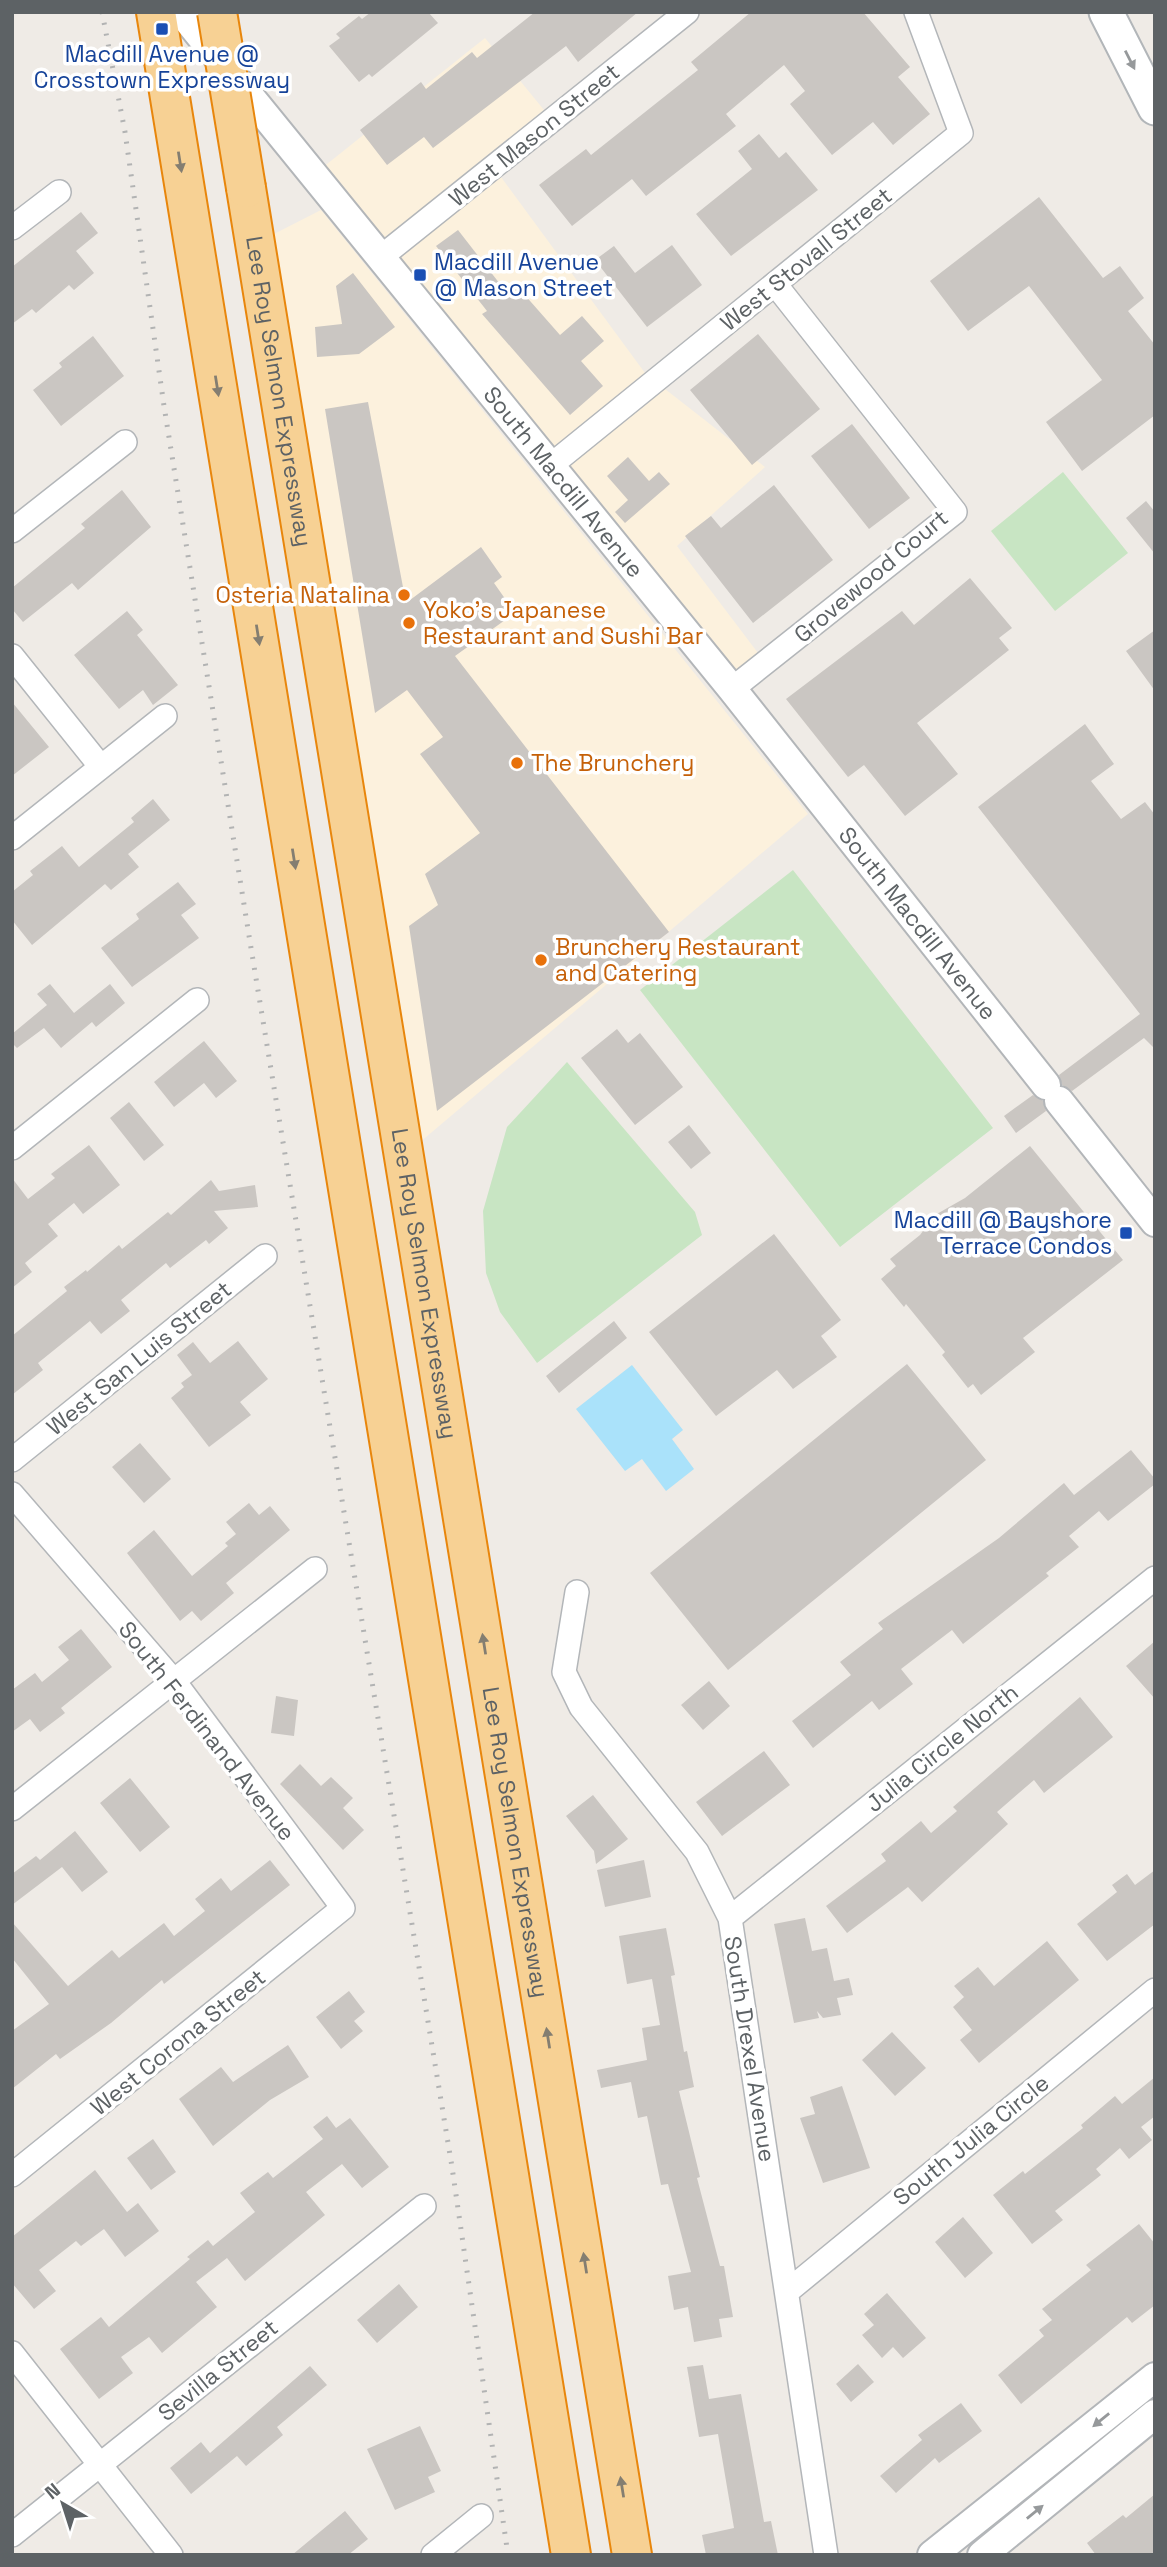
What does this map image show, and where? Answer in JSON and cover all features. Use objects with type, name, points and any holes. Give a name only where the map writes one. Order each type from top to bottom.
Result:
[{"type":"highway","points":[[156,12],[571,2555]]},
{"type":"highway","name":"Lee Roy Selmon Expressway","points":[[217,12],[632,2555]]},
{"type":"main road","points":[[1106,12],[1155,108]]},
{"type":"street","name":"South Macdill Avenue","points":[[181,12],[732,690],[1155,1222]]},
{"type":"street","name":"West Mason Street","points":[[381,257],[687,12]]},
{"type":"street","name":"West Stovall Street","points":[[550,466],[961,133],[916,12]]},
{"type":"street","points":[[12,228],[59,192]]},
{"type":"street","name":"Grovewood Court","points":[[732,690],[955,512],[775,284]]},
{"type":"street","points":[[12,531],[125,442]]},
{"type":"street","points":[[12,656],[101,767]]},
{"type":"street","points":[[12,838],[165,716]]},
{"type":"street","points":[[12,1148],[197,1000]]},
{"type":"street","name":"West San Luis Street","points":[[12,1460],[265,1256]]},
{"type":"street","name":"South Ferdinand Avenue","points":[[12,1494],[174,1681],[343,1908]]},
{"type":"street","points":[[12,1810],[314,1569]]},
{"type":"street","name":"Julia Circle North","points":[[730,1918],[1155,1578]]},
{"type":"street","name":"South Drexel Avenue","points":[[577,1592],[564,1672],[581,1707],[697,1852],[730,1918],[826,2555]]},
{"type":"street","name":"West Corona Street","points":[[12,2175],[343,1908]]},
{"type":"street","name":"South Julia Circle","points":[[788,2291],[1155,1990]]},
{"type":"street","name":"Sevilla Street","points":[[12,2535],[424,2206]]},
{"type":"street","points":[[12,2353],[171,2555]]},
{"type":"street","points":[[932,2555],[1152,2386]]},
{"type":"street","points":[[982,2555],[1155,2414]]},
{"type":"street","points":[[433,2555],[481,2516]]},
{"type":"shaded area","points":[[485,38],[544,110],[381,241],[322,168]]},
{"type":"shaded area","points":[[501,177],[645,373],[550,450],[397,260]]},
{"type":"shaded area","points":[[321,210],[808,814],[419,1143],[270,236]]},
{"type":"shaded area","points":[[665,389],[765,467],[677,546],[758,653],[732,673],[566,469]]},
{"type":"green space","points":[[1063,472],[1128,553],[1055,611],[991,531]]},
{"type":"green space","points":[[793,870],[993,1128],[840,1247],[640,990]]},
{"type":"green space","points":[[567,1062],[695,1212],[702,1235],[537,1363],[500,1312],[486,1273],[483,1211],[507,1127]]},
{"type":"water","points":[[632,1365],[683,1430],[672,1439],[694,1469],[666,1491],[642,1459],[625,1471],[576,1409]]},
{"type":"building","points":[[371,12],[428,12],[438,23],[372,77],[369,74],[359,82],[329,46],[340,38],[336,34],[359,16],[362,19]]},
{"type":"building","points":[[535,12],[638,12],[578,62],[566,46],[433,148],[424,137],[387,165],[360,130],[421,82],[426,89],[472,52],[477,58]]},
{"type":"building","points":[[751,12],[863,12],[910,67],[898,77],[930,114],[893,145],[873,122],[832,155],[790,104],[805,91],[784,65],[726,114],[736,126],[646,196],[632,179],[572,226],[539,185],[586,149],[591,155],[698,70],[691,62]]},
{"type":"building","points":[[759,134],[779,158],[786,152],[818,190],[731,256],[696,214],[752,169],[738,151]]},
{"type":"building","points":[[1039,197],[1103,278],[1120,266],[1144,298],[1128,311],[1155,345],[1155,415],[1082,471],[1046,422],[1102,380],[1029,286],[968,331],[930,281]]},
{"type":"building","points":[[81,212],[98,233],[76,251],[94,273],[74,290],[69,285],[36,313],[32,309],[12,324],[12,267]]},
{"type":"building","points":[[458,230],[507,293],[516,285],[560,335],[582,316],[604,341],[581,361],[603,386],[570,415],[482,314],[487,311],[436,246]]},
{"type":"building","points":[[672,245],[702,285],[647,327],[595,260],[614,246],[635,273]]},
{"type":"building","points":[[353,273],[395,327],[359,354],[317,357],[315,327],[342,324],[336,286]]},
{"type":"building","points":[[758,334],[820,409],[752,465],[690,390]]},
{"type":"building","points":[[93,336],[124,376],[61,426],[33,390],[62,367],[59,363]]},
{"type":"building","points":[[368,402],[406,603],[481,547],[502,577],[494,583],[515,613],[455,656],[669,932],[437,1111],[409,926],[438,905],[425,874],[480,833],[420,754],[443,737],[407,690],[375,713],[325,409]]},
{"type":"building","points":[[852,424],[910,498],[869,529],[811,456]]},
{"type":"building","points":[[628,457],[649,481],[659,472],[670,484],[625,523],[615,512],[628,500],[607,476]]},
{"type":"building","points":[[774,485],[833,560],[753,623],[685,536],[711,516],[721,528]]},
{"type":"building","points":[[122,490],[151,527],[78,590],[72,583],[23,622],[12,609],[12,588],[85,528],[81,524]]},
{"type":"building","points":[[1146,501],[1155,512],[1155,554],[1126,518]]},
{"type":"building","points":[[970,578],[1012,628],[999,638],[1009,650],[917,723],[958,774],[905,816],[864,765],[848,777],[786,699],[902,611],[914,625]]},
{"type":"building","points":[[127,611],[143,630],[137,635],[178,685],[153,705],[143,690],[119,709],[74,655]]},
{"type":"building","points":[[1155,630],[1155,691],[1126,651]]},
{"type":"building","points":[[12,702],[49,747],[12,776]]},
{"type":"building","points":[[1085,724],[1114,764],[1091,781],[1121,819],[1145,802],[1155,815],[1155,1049],[1144,1038],[1072,1091],[1062,1085],[1059,1075],[1140,1014],[978,807]]},
{"type":"building","points":[[153,799],[170,820],[128,854],[139,867],[111,890],[105,884],[32,945],[12,920],[12,892],[33,875],[30,871],[62,846],[79,867],[134,822],[131,818]]},
{"type":"building","points":[[178,882],[196,904],[181,915],[199,938],[132,987],[101,948],[139,919],[136,914]]},
{"type":"building","points":[[50,984],[74,1013],[110,984],[125,1003],[96,1027],[92,1022],[61,1048],[44,1028],[17,1048],[12,1043],[12,1034],[47,1005],[37,994]]},
{"type":"building","points":[[617,1029],[628,1043],[640,1033],[683,1087],[635,1125],[581,1058]]},
{"type":"building","points":[[204,1041],[237,1081],[216,1098],[204,1083],[174,1107],[154,1082]]},
{"type":"building","points":[[1033,1095],[1043,1101],[1046,1111],[1016,1133],[1004,1116]]},
{"type":"building","points":[[129,1102],[164,1145],[144,1161],[110,1118]]},
{"type":"building","points":[[689,1125],[711,1153],[691,1169],[668,1142]]},
{"type":"building","points":[[89,1145],[120,1185],[83,1214],[74,1203],[48,1224],[58,1236],[25,1263],[32,1272],[12,1288],[12,1178],[28,1199],[55,1178],[51,1174]]},
{"type":"building","points":[[1030,1146],[1123,1260],[1023,1338],[1035,1352],[981,1395],[973,1384],[968,1388],[942,1355],[945,1352],[906,1304],[904,1307],[881,1279],[896,1266],[890,1259],[920,1235],[935,1215],[965,1198]]},
{"type":"building","points":[[211,1180],[219,1191],[255,1185],[258,1207],[214,1211],[228,1228],[209,1244],[206,1240],[170,1268],[166,1263],[121,1300],[130,1311],[101,1334],[90,1321],[38,1363],[43,1370],[12,1395],[12,1336],[67,1291],[64,1287],[119,1245],[122,1249],[168,1212],[171,1215]]},
{"type":"building","points":[[774,1234],[841,1320],[821,1336],[837,1357],[793,1389],[777,1370],[716,1416],[649,1332]]},
{"type":"building","points":[[614,1321],[627,1338],[559,1393],[546,1376]]},
{"type":"building","points":[[238,1341],[268,1379],[240,1402],[251,1415],[209,1447],[171,1398],[184,1387],[181,1383],[192,1375],[177,1355],[193,1342],[210,1363]]},
{"type":"building","points":[[907,1364],[986,1460],[728,1670],[650,1573]]},
{"type":"building","points":[[140,1443],[171,1479],[144,1503],[112,1467]]},
{"type":"building","points":[[1131,1450],[1155,1479],[1155,1484],[1108,1521],[1099,1511],[1069,1536],[1079,1547],[1046,1573],[1049,1576],[963,1644],[952,1630],[901,1669],[913,1684],[879,1710],[872,1701],[813,1748],[792,1721],[851,1675],[840,1662],[883,1629],[878,1623],[999,1538],[1064,1483],[1074,1495]]},
{"type":"building","points":[[249,1503],[259,1515],[270,1506],[290,1530],[226,1583],[234,1593],[201,1621],[192,1611],[180,1621],[127,1553],[154,1530],[192,1576],[228,1546],[225,1543],[236,1534],[226,1522]]},
{"type":"building","points":[[81,1629],[112,1667],[61,1708],[65,1713],[40,1732],[30,1719],[12,1732],[12,1690],[35,1673],[42,1682],[69,1660],[58,1647]]},
{"type":"building","points":[[1155,1641],[1155,1699],[1126,1666]]},
{"type":"building","points":[[709,1681],[730,1706],[703,1730],[681,1705]]},
{"type":"building","points":[[276,1696],[298,1700],[294,1736],[271,1733]]},
{"type":"building","points":[[1080,1697],[1113,1737],[1044,1793],[1034,1780],[997,1812],[1008,1824],[922,1902],[908,1887],[847,1933],[826,1906],[886,1861],[881,1854],[921,1821],[931,1833],[957,1811],[953,1807]]},
{"type":"building","points":[[764,1751],[790,1785],[722,1836],[696,1802]]},
{"type":"building","points":[[300,1764],[321,1786],[331,1777],[353,1798],[343,1808],[364,1830],[343,1850],[280,1784]]},
{"type":"building","points":[[130,1778],[170,1827],[140,1852],[100,1803]]},
{"type":"building","points":[[593,1795],[628,1839],[596,1864],[594,1851],[566,1816]]},
{"type":"building","points":[[75,1831],[108,1872],[82,1892],[62,1867],[12,1905],[12,1874],[36,1856],[40,1860]]},
{"type":"building","points":[[270,1860],[290,1885],[164,1984],[162,1980],[111,2023],[60,2059],[56,2054],[12,2089],[12,2031],[49,2004],[12,1958],[12,1922],[68,1986],[112,1950],[119,1958],[164,1923],[174,1936],[205,1911],[195,1899],[221,1878],[231,1891]]},
{"type":"building","points":[[644,1860],[651,1897],[605,1907],[597,1870]]},
{"type":"building","points":[[1155,1870],[1155,1924],[1107,1961],[1077,1924],[1117,1892],[1112,1885],[1127,1874],[1135,1885]]},
{"type":"building","points":[[805,1918],[812,1951],[827,1948],[834,1981],[849,1978],[853,1995],[837,1998],[841,2015],[823,2018],[817,2011],[819,2018],[794,2023],[774,1924]]},
{"type":"building","points":[[666,1928],[675,1975],[671,1976],[684,2052],[687,2051],[694,2087],[679,2091],[700,2177],[697,2178],[720,2266],[724,2266],[733,2317],[719,2319],[722,2337],[694,2342],[688,2307],[674,2310],[668,2276],[691,2272],[668,2184],[661,2185],[647,2116],[638,2118],[631,2082],[601,2088],[597,2070],[647,2060],[642,2028],[660,2025],[652,1979],[627,1984],[619,1936]]},
{"type":"building","points":[[1047,1941],[1079,1980],[979,2063],[960,2040],[972,2030],[953,2007],[964,1997],[954,1986],[978,1967],[994,1986]]},
{"type":"building","points":[[349,1991],[365,2012],[354,2021],[363,2031],[341,2049],[316,2017]]},
{"type":"building","points":[[892,2032],[926,2068],[895,2096],[862,2060]]},
{"type":"building","points":[[288,2045],[309,2077],[270,2100],[213,2146],[179,2099],[221,2067],[233,2082]]},
{"type":"building","points":[[1155,2077],[1155,2116],[1141,2127],[1152,2140],[1129,2159],[1120,2148],[1096,2169],[1101,2175],[1055,2211],[1063,2220],[1032,2244],[993,2195],[1023,2171],[1025,2174],[1083,2128],[1081,2125],[1115,2096],[1122,2104]]},
{"type":"building","points":[[842,2086],[870,2168],[823,2183],[800,2118],[815,2114],[810,2097]]},
{"type":"building","points":[[327,2116],[336,2128],[350,2118],[389,2167],[362,2188],[342,2164],[306,2192],[325,2215],[245,2281],[227,2258],[196,2282],[217,2307],[162,2353],[149,2337],[121,2357],[133,2373],[99,2399],[60,2349],[101,2317],[109,2327],[190,2259],[187,2257],[208,2240],[213,2246],[255,2212],[240,2193],[268,2172],[273,2178],[323,2139],[313,2127]]},
{"type":"building","points":[[153,2139],[176,2172],[151,2190],[127,2158]]},
{"type":"building","points":[[95,2170],[127,2212],[138,2203],[159,2231],[125,2257],[104,2229],[81,2246],[76,2241],[39,2270],[56,2291],[34,2309],[12,2283],[12,2237]]},
{"type":"building","points":[[963,2217],[993,2253],[965,2278],[935,2242]]},
{"type":"building","points":[[1139,2224],[1155,2244],[1155,2305],[1132,2323],[1127,2317],[1021,2404],[998,2375],[1044,2336],[1039,2330],[1052,2320],[1042,2309],[1091,2270],[1086,2265]]},
{"type":"building","points":[[399,2284],[418,2307],[377,2343],[357,2320]]},
{"type":"building","points":[[887,2293],[926,2338],[903,2358],[893,2347],[882,2358],[862,2335],[874,2325],[864,2314]]},
{"type":"building","points":[[858,2364],[874,2382],[851,2402],[836,2384]]},
{"type":"building","points":[[703,2365],[709,2399],[741,2394],[764,2522],[771,2521],[778,2555],[706,2555],[702,2535],[734,2528],[718,2434],[699,2437],[687,2367]]},
{"type":"building","points":[[310,2366],[327,2385],[277,2427],[283,2435],[246,2466],[237,2456],[191,2494],[170,2468],[201,2442],[210,2453]]},
{"type":"building","points":[[961,2403],[982,2431],[939,2463],[935,2458],[896,2493],[880,2476],[922,2440],[918,2435]]},
{"type":"building","points":[[420,2426],[441,2471],[428,2477],[435,2492],[395,2510],[367,2449]]},
{"type":"building","points":[[1155,2494],[1155,2555],[1096,2555],[1087,2543],[1123,2515],[1126,2518]]},
{"type":"building","points":[[345,2511],[368,2539],[348,2555],[292,2555]]},
{"type":"railway","points":[[102,12],[125,132],[164,406],[251,948],[452,2167],[508,2555]]},
{"type":"place","name":"Macdill Avenue @ Crosstown Expressway","points":[[162,29]]},
{"type":"place","name":"Macdill Avenue @ Mason Street","points":[[420,275]]},
{"type":"place","name":"Osteria Natalina","points":[[404,595]]},
{"type":"place","name":"Yoko's Japanese Restaurant and Sushi Bar","points":[[409,623]]},
{"type":"place","name":"The Brunchery","points":[[517,763]]},
{"type":"place","name":"Brunchery Restaurant and Catering","points":[[541,960]]},
{"type":"place","name":"Macdill @ Bayshore Terrace Condos","points":[[1126,1233]]}]
